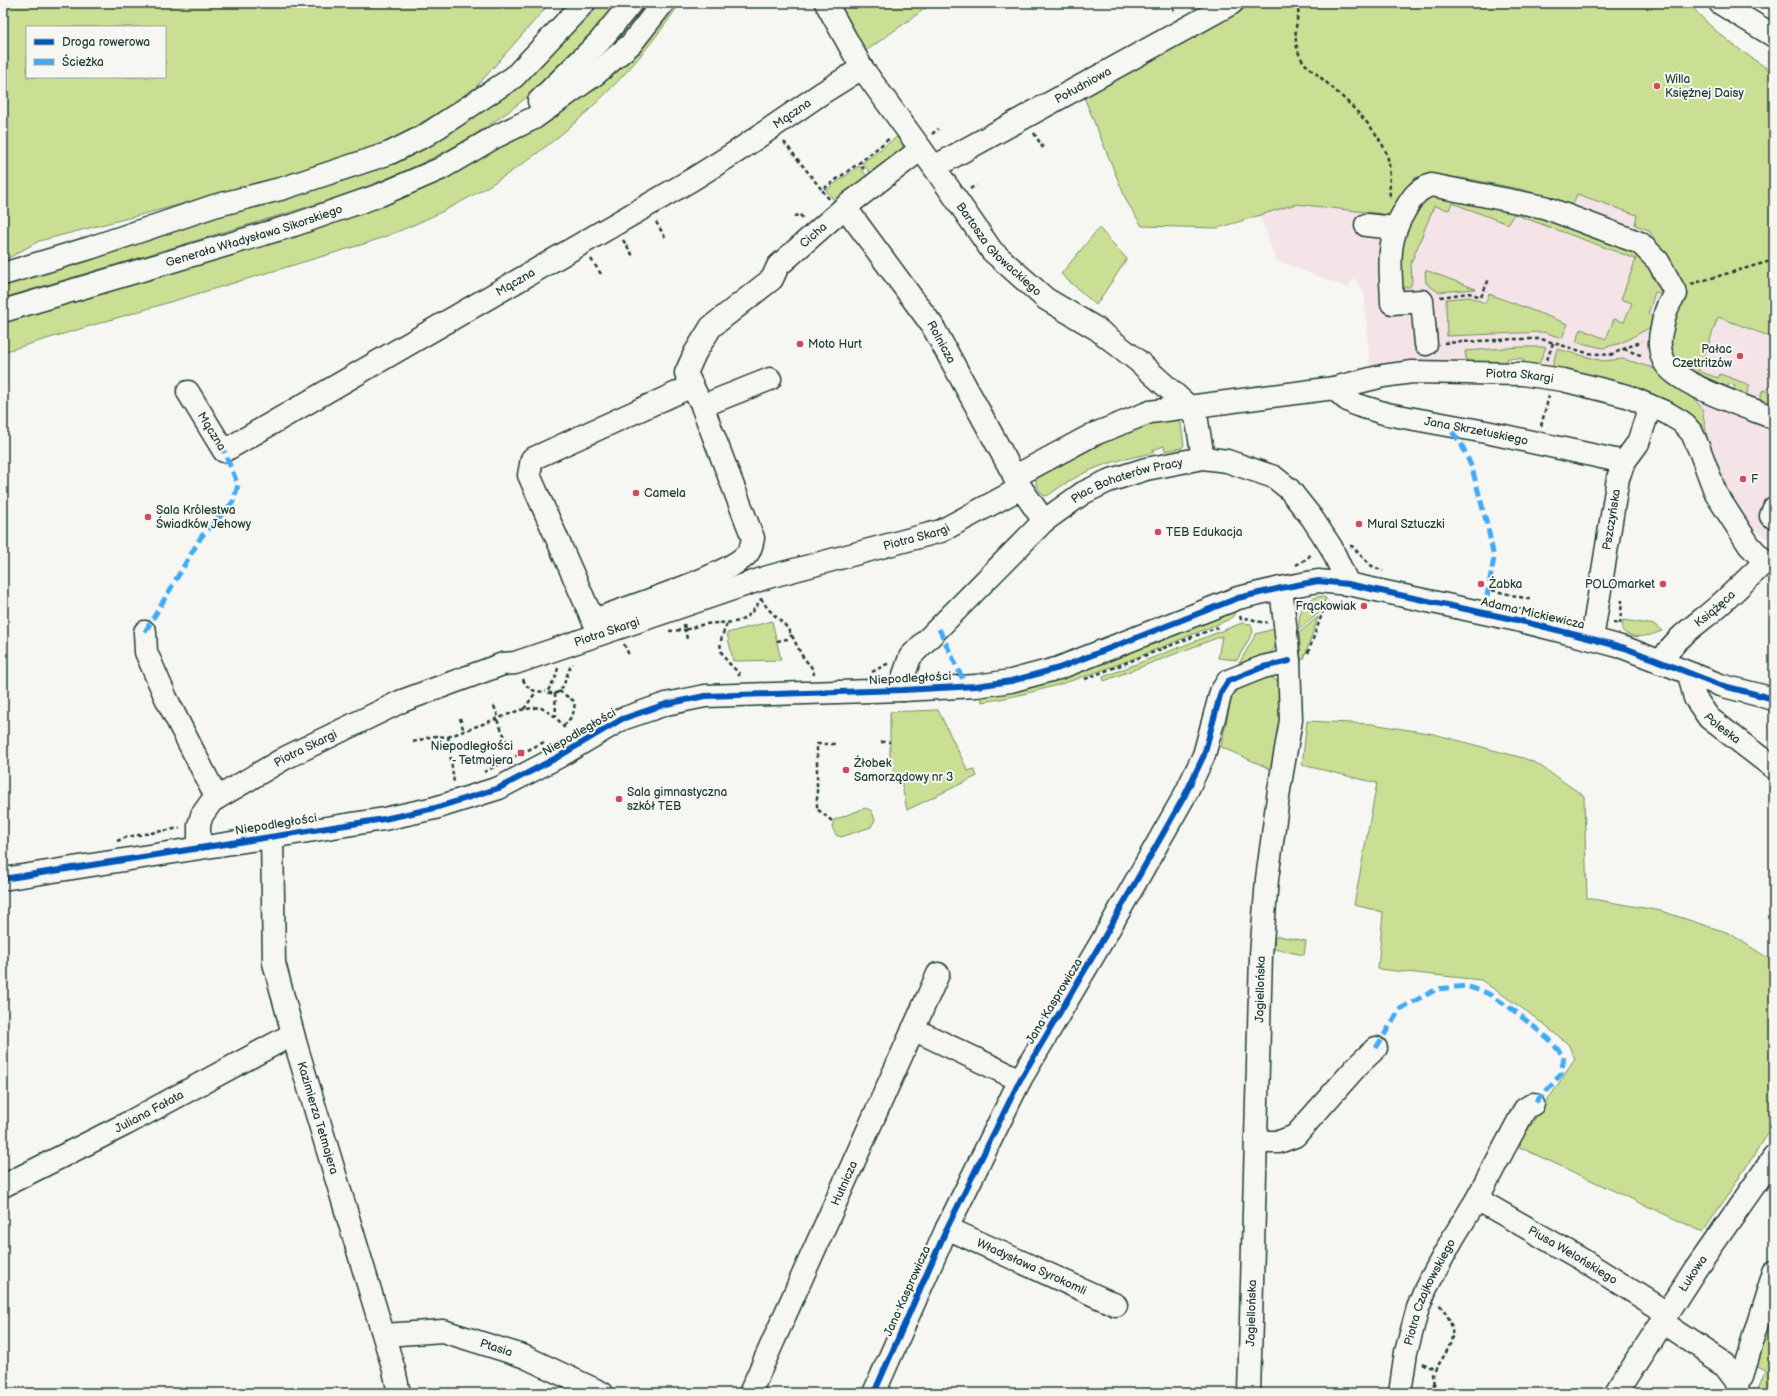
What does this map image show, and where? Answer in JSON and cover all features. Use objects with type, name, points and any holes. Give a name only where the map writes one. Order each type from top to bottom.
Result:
[{"type":"street","points":[[3,274],[90,248],[214,206],[284,188],[390,153],[426,135],[514,77],[584,3]]},
{"type":"street","name":"Generała Władysława Sikorskiego","points":[[495,137],[547,93],[600,41],[631,3]]},
{"type":"street","name":"Generała Władysława Sikorskiego","points":[[3,311],[294,225],[380,195],[440,169],[495,137],[534,118],[597,73],[631,44],[663,3]]},
{"type":"street","name":"Bartosza Głowackiego","points":[[826,3],[862,68],[934,167],[992,251],[1046,299],[1097,329],[1138,360],[1188,406],[1197,421],[1203,458]]},
{"type":"street","name":"Południowa","points":[[934,167],[1232,3]]},
{"type":"street","points":[[1720,3],[1774,36]]},
{"type":"street","name":"Mączna","points":[[188,392],[224,451],[693,179],[862,68]]},
{"type":"street","name":"Cicha","points":[[692,386],[686,373],[695,353],[711,327],[772,278],[778,266],[845,207],[921,149]]},
{"type":"street","points":[[1426,344],[1422,301],[1392,303],[1390,253],[1396,228],[1419,190],[1431,185],[1544,207],[1640,243],[1658,261],[1676,294],[1670,300],[1659,339],[1664,362],[1684,381],[1774,418]]},
{"type":"street","name":"Rolnicza","points":[[845,207],[932,325],[1018,482]]},
{"type":"street","points":[[1366,225],[1396,228]]},
{"type":"street","name":"Piotra Skargi","points":[[199,847],[199,826],[202,815],[212,801],[285,758],[402,701],[503,664],[515,663],[768,577],[941,531],[1092,435],[1150,412],[1334,388],[1383,376],[1412,372],[1522,374],[1563,380],[1601,389],[1627,396],[1682,422],[1692,433],[1700,450],[1716,494],[1749,546],[1769,563]]},
{"type":"street","points":[[702,406],[770,379]]},
{"type":"street","points":[[692,386],[702,406],[753,538],[749,552],[740,560],[718,572],[640,604],[593,620],[529,475],[532,459],[692,386]]},
{"type":"street","name":"Jana Skrzetuskiego","points":[[1334,388],[1346,399],[1357,405],[1387,414],[1486,432],[1624,462]]},
{"type":"street","name":"Pszczyńska","points":[[1592,639],[1618,478],[1624,462],[1638,443],[1650,406]]},
{"type":"street","name":"Plac Bohaterów Pracy","points":[[864,691],[910,657],[1044,521],[1083,492],[1108,481],[1146,469],[1203,458],[1227,461],[1274,477],[1289,489],[1312,518],[1327,541],[1339,589]]},
{"type":"street","points":[[1018,482],[1044,521]]},
{"type":"street","name":"Książęca","points":[[1661,663],[1665,654],[1675,642],[1769,563]]},
{"type":"street","name":"Adama Mickiewicza","points":[[1280,588],[1318,581],[1339,589],[1517,620],[1625,648],[1720,685],[1774,699]]},
{"type":"street","name":"Jagiellońska","points":[[1249,1393],[1261,955],[1267,879],[1291,720],[1297,659],[1280,588]]},
{"type":"street","name":"Niepodległości","points":[[3,879],[384,819],[421,811],[499,788],[558,757],[622,719],[666,704],[705,696],[903,690],[976,686],[1011,681],[1059,668],[1238,598],[1280,588]]},
{"type":"street","points":[[145,632],[146,652],[166,698],[217,798]]},
{"type":"street","name":"Plac Bohaterów Pracy","points":[[903,690],[903,678],[910,657]]},
{"type":"street","name":"Jana Kasprowicza","points":[[874,1393],[947,1228],[1020,1080],[1102,941],[1185,795],[1204,756],[1210,738],[1216,705],[1221,692],[1228,681],[1263,667],[1297,659]]},
{"type":"street","name":"Poleska","points":[[1689,674],[1695,698],[1709,718],[1774,768]]},
{"type":"street","name":"Kazimierza Tetmajera","points":[[272,836],[274,963],[293,1034],[384,1335],[399,1393]]},
{"type":"street","name":"Hutnicza","points":[[750,1393],[938,974]]},
{"type":"street","points":[[913,1029],[1020,1080]]},
{"type":"street","name":"Juliana Fałata","points":[[3,1186],[126,1124],[293,1034]]},
{"type":"street","points":[[1256,1142],[1278,1142],[1295,1136],[1358,1065],[1376,1048]]},
{"type":"street","name":"Piotra Czajkowskiego","points":[[1400,1393],[1406,1352],[1418,1308],[1426,1288],[1456,1233],[1477,1199],[1525,1109],[1533,1104]]},
{"type":"street","name":"Łukowa","points":[[1616,1393],[1695,1270],[1774,1157]]},
{"type":"street","name":"Piusa Welońskiego","points":[[1477,1199],[1581,1259],[1665,1317],[1724,1363],[1738,1387]]},
{"type":"street","name":"Władysława Syrokomli","points":[[947,1228],[1116,1305]]},
{"type":"street","points":[[1738,1387],[1774,1272]]},
{"type":"street","name":"Ptasia","points":[[384,1335],[443,1331],[523,1356],[602,1393]]},
{"type":"path","points":[[1300,3],[1295,32],[1296,47],[1299,56],[1304,63],[1345,100],[1374,132],[1382,144],[1388,159],[1390,205]]},
{"type":"path","points":[[1033,131],[1043,148]]},
{"type":"path","points":[[867,172],[858,163],[892,137]]},
{"type":"path","points":[[654,220],[665,237]]},
{"type":"path","points":[[622,238],[633,256]]},
{"type":"path","points":[[590,257],[601,274]]},
{"type":"path","points":[[1676,294],[1685,286],[1774,260]]},
{"type":"path","points":[[1422,301],[1469,293],[1481,297],[1489,279]]},
{"type":"path","points":[[1426,344],[1516,338],[1541,339],[1587,353],[1610,355],[1661,332]]},
{"type":"path","points":[[1548,356],[1553,343]]},
{"type":"path","points":[[1541,428],[1550,395],[1543,394]]},
{"type":"path","points":[[1348,539],[1352,546]]},
{"type":"path","points":[[1297,659],[1339,589]]},
{"type":"path","points":[[1492,590],[1532,600]]},
{"type":"path","points":[[761,593],[761,598],[766,607],[784,624],[792,635],[805,660],[813,668],[814,679]]},
{"type":"path","points":[[683,619],[685,630],[704,624],[727,624],[750,615],[761,598]]},
{"type":"path","points":[[1620,631],[1622,600]]},
{"type":"path","points":[[727,624],[720,641],[720,648],[726,662],[739,673],[739,681]]},
{"type":"path","points":[[777,641],[787,639],[792,635]]},
{"type":"path","points":[[546,691],[558,673],[557,662]]},
{"type":"path","points":[[523,676],[525,683],[536,692],[546,691],[555,693],[559,691],[566,682],[570,666],[575,663]]},
{"type":"path","points":[[559,691],[574,701],[575,706],[570,720],[563,726]]},
{"type":"path","points":[[524,709],[536,692]]},
{"type":"path","points":[[555,693],[556,717]]},
{"type":"path","points":[[494,706],[498,720],[512,752]]},
{"type":"path","points":[[413,742],[432,736],[448,737],[498,720],[524,709],[540,707],[556,717],[567,732]]},
{"type":"path","points":[[460,718],[464,732]]},
{"type":"path","points":[[448,737],[454,787]]},
{"type":"path","points":[[880,742],[890,742]]},
{"type":"path","points":[[502,762],[539,744]]},
{"type":"path","points":[[832,821],[816,809],[816,751],[817,744],[837,744]]},
{"type":"path","points":[[1426,1288],[1432,1293],[1451,1320],[1452,1344],[1432,1375],[1434,1384],[1439,1393]]},
{"type":"path","points":[[1433,1393],[1434,1384]]},
{"type":"shaded area","points":[[1254,3],[1689,3],[1697,13],[1742,52],[1774,73],[1774,543],[1748,524],[1673,406],[1647,392],[1545,366],[1540,363],[1538,366],[1526,367],[1523,359],[1508,358],[1506,366],[1370,368],[1364,293],[1354,278],[1348,288],[1276,260],[1260,215],[1218,228],[1142,226],[1127,202],[1084,97]]},
{"type":"green space","points":[[3,3],[550,3],[470,94],[395,138],[318,169],[39,241],[3,261]]},
{"type":"green space","points":[[586,3],[617,3],[574,52],[526,98],[491,124],[431,159],[368,186],[303,208],[3,298],[3,277],[423,140]]},
{"type":"green space","points":[[644,3],[654,3],[634,28],[605,52]]},
{"type":"green space","points":[[675,3],[680,3],[650,44],[617,82],[582,117],[503,177],[459,203],[414,225],[367,243],[3,352],[3,321],[320,227],[382,206],[429,186],[644,44]]},
{"type":"green space","points":[[836,3],[933,3],[863,53]]},
{"type":"green space","points":[[1254,3],[1689,3],[1718,33],[1774,73],[1774,338],[1718,317],[1696,379],[1671,358],[1663,258],[1649,230],[1635,225],[1637,215],[1577,194],[1573,205],[1520,189],[1432,174],[1414,178],[1400,198],[1392,215],[1296,204],[1218,228],[1142,226],[1127,202],[1084,97]]},
{"type":"green space","points":[[897,137],[903,144],[903,149],[871,174],[862,163]]},
{"type":"green space","points":[[859,166],[867,176],[835,202],[826,190]]},
{"type":"green space","points":[[1422,193],[1542,210],[1647,256],[1664,295],[1655,292],[1648,314],[1655,316],[1651,327],[1621,343],[1603,348],[1576,342],[1581,329],[1606,339],[1614,319],[1624,322],[1632,303],[1621,299],[1636,259],[1514,214],[1508,224],[1452,203],[1449,210],[1434,206],[1411,263],[1412,281],[1410,287],[1404,287],[1398,283],[1396,248]]},
{"type":"green space","points":[[1099,228],[1127,259],[1096,305],[1061,274]]},
{"type":"green space","points":[[1425,271],[1476,289],[1438,292],[1426,283]]},
{"type":"green space","points":[[1489,294],[1568,324],[1562,338],[1543,332],[1447,336],[1446,299],[1470,297],[1485,303]]},
{"type":"green space","points":[[1520,347],[1546,347],[1538,366],[1526,367],[1523,359],[1508,358],[1506,366],[1467,364],[1465,351]]},
{"type":"green space","points":[[1557,349],[1603,361],[1623,359],[1667,374],[1690,393],[1702,409],[1711,459],[1673,406],[1647,392],[1552,368]]},
{"type":"green space","points":[[1701,372],[1718,378],[1720,374],[1750,385],[1745,399],[1732,394],[1735,386],[1729,383],[1726,393],[1699,381]]},
{"type":"green space","points":[[1763,390],[1774,394],[1774,408],[1758,403]]},
{"type":"green space","points":[[1180,417],[1184,445],[1182,448],[1165,451],[1164,446],[1153,450],[1153,453],[1097,467],[1061,486],[1047,496],[1043,495],[1036,485],[1036,479],[1047,472],[1138,425]]},
{"type":"green space","points":[[1320,596],[1326,598],[1320,612],[1299,630],[1299,618],[1302,608],[1309,601]]},
{"type":"green space","points":[[1234,611],[1234,615],[1230,619],[1108,668],[1046,688],[982,702],[981,695],[1051,681],[1082,671]]},
{"type":"green space","points":[[1318,617],[1304,659],[1301,659],[1299,633]]},
{"type":"green space","points":[[1623,620],[1655,625],[1662,631],[1646,636],[1631,636],[1622,630]]},
{"type":"green space","points":[[772,621],[781,660],[733,661],[727,633]]},
{"type":"green space","points":[[1242,623],[1251,624],[1253,632],[1237,660],[1218,658],[1222,636],[1104,681],[1103,677]]},
{"type":"green space","points":[[1277,628],[1277,638],[1272,652],[1261,659],[1237,667],[1256,634]]},
{"type":"green space","points":[[1269,676],[1280,683],[1283,692],[1283,714],[1277,772],[1221,747],[1234,685]]},
{"type":"green space","points":[[938,710],[968,771],[974,769],[977,776],[907,810],[901,781],[890,763],[890,712]]},
{"type":"green space","points":[[1307,721],[1372,724],[1434,734],[1523,758],[1536,763],[1584,796],[1587,898],[1661,911],[1729,933],[1774,962],[1774,1125],[1703,1232],[1517,1146],[1575,1059],[1568,1044],[1529,1013],[1481,980],[1378,969],[1383,912],[1354,905],[1377,783],[1302,765]]},
{"type":"green space","points":[[865,808],[872,811],[875,820],[871,827],[841,837],[836,835],[832,827],[834,820]]},
{"type":"green space","points":[[1278,936],[1306,941],[1304,955],[1274,949],[1275,938]]},
{"type":"green space","points":[[1774,1298],[1774,1393],[1757,1393],[1766,1370],[1753,1364]]},
{"type":"marked path","points":[[1452,432],[1461,443],[1472,468],[1488,528],[1494,558],[1487,596]]},
{"type":"marked path","points":[[145,632],[201,537],[233,502],[238,485],[224,451]]},
{"type":"marked path","points":[[939,629],[966,686]]},
{"type":"marked path","points":[[1376,1048],[1400,1009],[1437,989],[1466,986],[1487,993],[1512,1009],[1549,1039],[1564,1057],[1561,1074],[1544,1094],[1533,1104]]},
{"type":"cycle path","points":[[3,879],[384,819],[435,808],[499,788],[558,757],[622,719],[666,704],[705,696],[903,690],[976,686],[1011,681],[1059,668],[1238,598],[1318,581],[1348,584],[1517,620],[1592,639],[1625,648],[1720,685],[1774,699]]},
{"type":"cycle path","points":[[874,1393],[947,1228],[1020,1080],[1102,941],[1185,795],[1204,755],[1221,692],[1228,681],[1263,667],[1289,661]]},
{"type":"place","name":"Willa Księżnej Daisy","points":[[1657,86]]},
{"type":"place","name":"Moto Hurt","points":[[800,344]]},
{"type":"place","name":"Pałac Czettritzów","points":[[1740,356]]},
{"type":"place","name":"F","points":[[1743,479]]},
{"type":"place","name":"Camela","points":[[636,493]]},
{"type":"place","name":"Sala Królestwa Świadków Jehowy","points":[[148,517]]},
{"type":"place","name":"Mural Sztuczki","points":[[1359,524]]},
{"type":"place","name":"TEB Edukacja","points":[[1158,532]]},
{"type":"place","name":"Żabka","points":[[1481,584]]},
{"type":"place","name":"POLOmarket","points":[[1663,584]]},
{"type":"place","name":"Frąckowiak","points":[[1364,606]]},
{"type":"place","name":"Niepodległości - Tetmajera","points":[[521,753]]},
{"type":"place","name":"Żłobek Samorządowy nr 3","points":[[846,770]]},
{"type":"place","name":"Sala gimnastyczna szkół TEB","points":[[619,799]]}]
